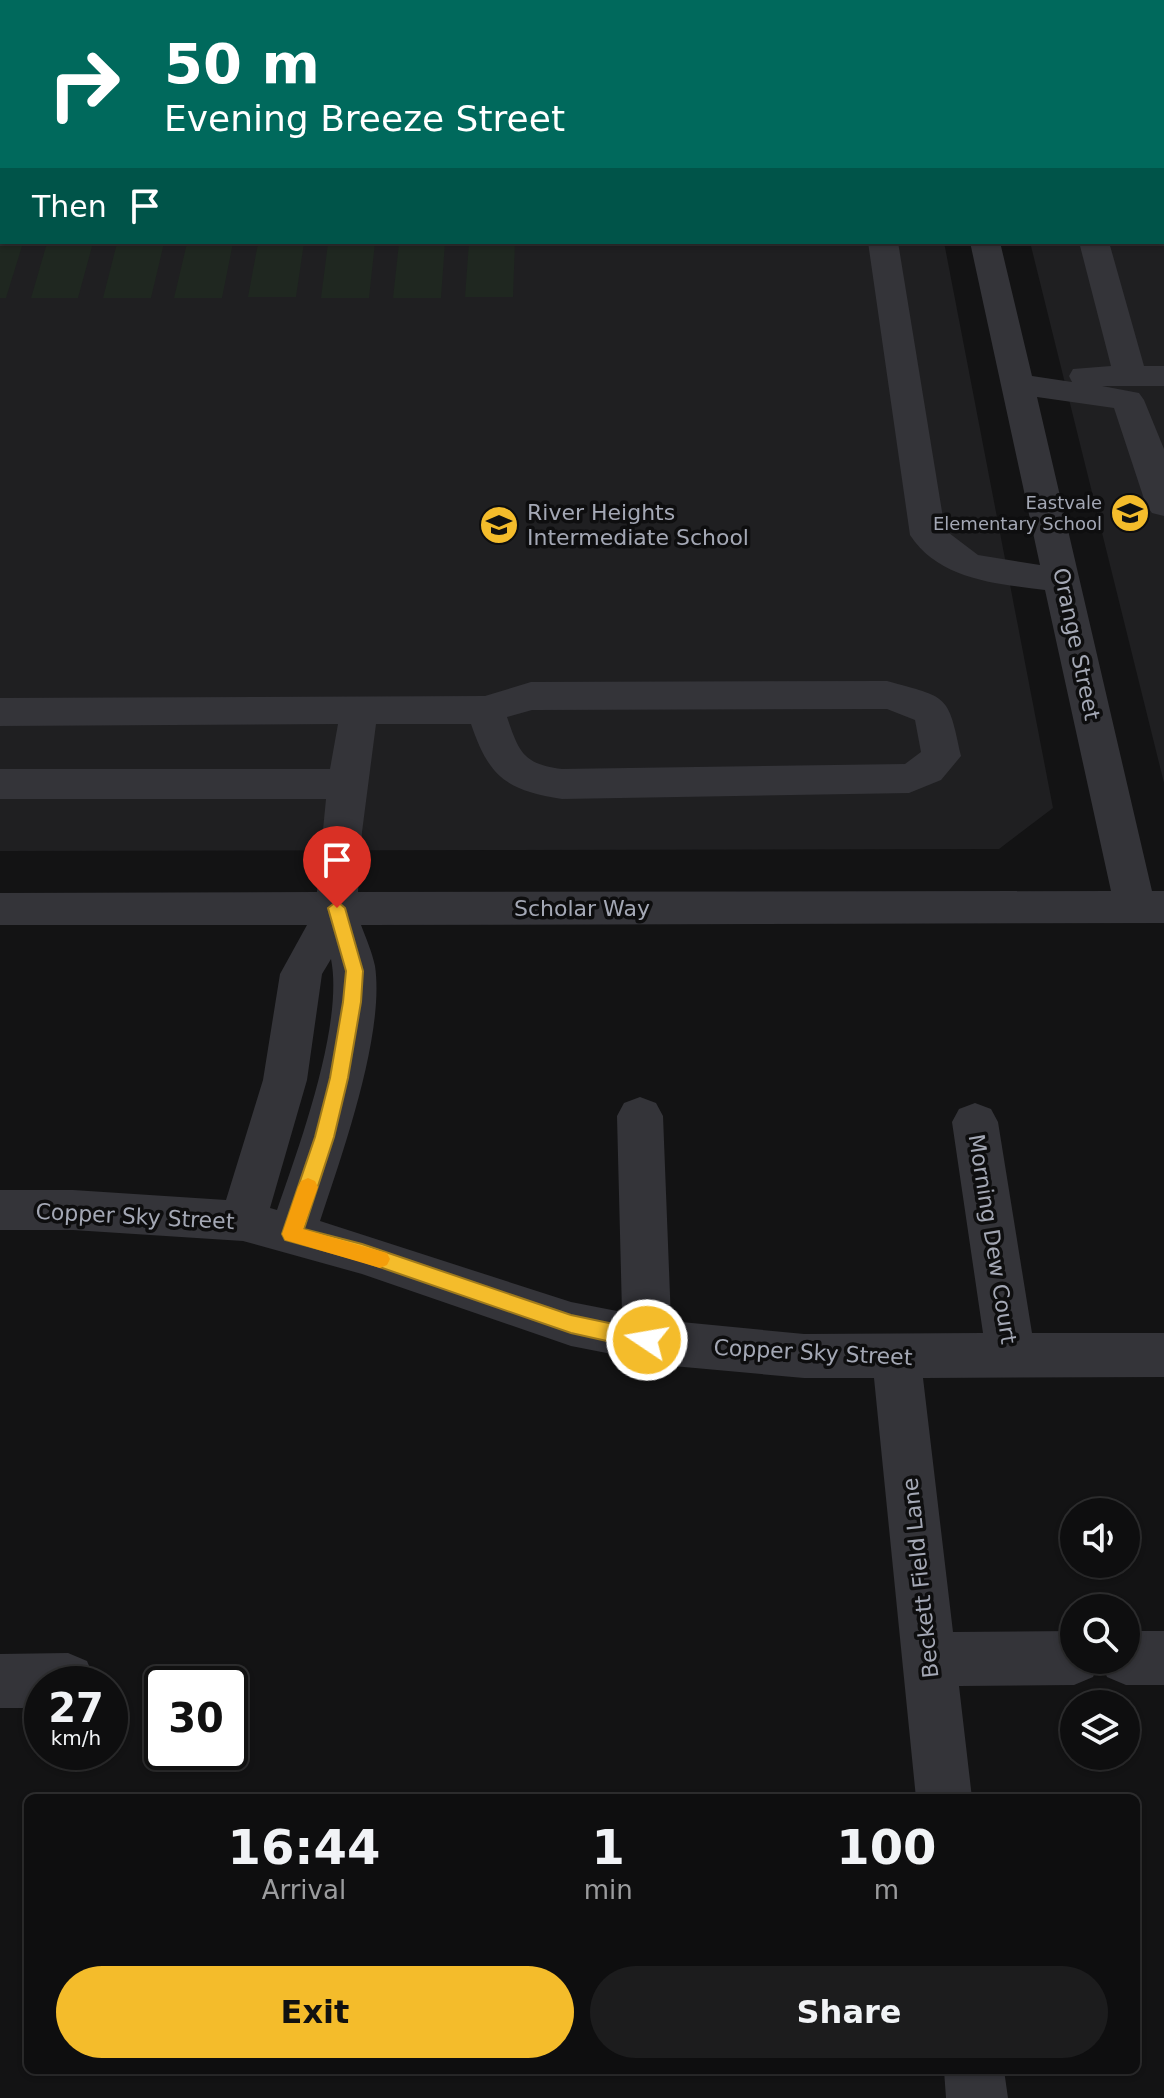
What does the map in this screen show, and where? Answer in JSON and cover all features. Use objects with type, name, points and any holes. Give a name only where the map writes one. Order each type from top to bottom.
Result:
[{"type":"street","points":[[883,244],[928,535],[966,564],[1062,580]]},
{"type":"street","name":"Orange Street","points":[[985,244],[1062,580],[1149,906]]},
{"type":"street","points":[[1095,244],[1130,376]]},
{"type":"street","points":[[1019,384],[1088,375],[1164,376]]},
{"type":"street","points":[[1019,384],[1127,400],[1148,452],[1164,505]]},
{"type":"street","points":[[0,712],[485,710],[531,696],[887,695],[916,703],[933,713],[941,756],[927,770],[909,778],[562,784],[534,781],[515,771],[496,748],[485,710]]},
{"type":"street","points":[[292,1234],[325,1137],[352,1002],[354,971],[337,908],[348,784],[359,711]]},
{"type":"street","points":[[0,784],[348,784]]},
{"type":"street","name":"Scholar Way","points":[[0,909],[1149,906]]},
{"type":"street","points":[[243,1221],[285,1080],[301,974],[337,908]]},
{"type":"street","points":[[640,1116],[647,1340]]},
{"type":"street","name":"Morning Dew Court","points":[[975,1122],[1011,1356]]},
{"type":"street","name":"Copper Sky Street","points":[[0,1210],[73,1210],[243,1221],[362,1253],[571,1324],[647,1340],[804,1356],[1164,1355]]},
{"type":"street","name":"Beckett Field Lane","points":[[896,1357],[944,1794]]},
{"type":"street","points":[[929,1659],[1060,1658]]},
{"type":"street","points":[[1140,1658],[1164,1658]]},
{"type":"street","points":[[0,1681],[24,1681]]},
{"type":"street","points":[[974,2074],[977,2098]]},
{"type":"shaded area","name":"River Heights Intermediate School","points":[[0,244],[944,244],[1053,808],[999,849],[0,851]]},
{"type":"shaded area","points":[[0,244],[23,244],[6,298],[0,298]]},
{"type":"shaded area","points":[[47,244],[93,244],[78,298],[31,298]]},
{"type":"shaded area","points":[[117,244],[164,244],[151,298],[103,298]]},
{"type":"shaded area","points":[[187,244],[233,244],[222,298],[174,298]]},
{"type":"shaded area","points":[[258,244],[304,244],[296,297],[248,297]]},
{"type":"shaded area","points":[[328,244],[375,244],[369,298],[321,298]]},
{"type":"shaded area","points":[[399,244],[445,244],[441,298],[393,298]]},
{"type":"shaded area","points":[[469,244],[515,244],[513,297],[465,297]]},
{"type":"shaded area","name":"Eastvale Elementary School","points":[[1030,244],[1164,244],[1164,783]]},
{"type":"slow traffic","points":[[308,1187],[292,1234],[380,1259]]},
{"type":"place","name":"Eastvale Elementary School","points":[[1130,513]]},
{"type":"place","name":"River Heights Intermediate School","points":[[499,525]]},
{"type":"route","points":[[337,908],[354,971],[352,1002],[325,1137],[292,1234],[362,1253],[571,1324],[647,1340]]}]
